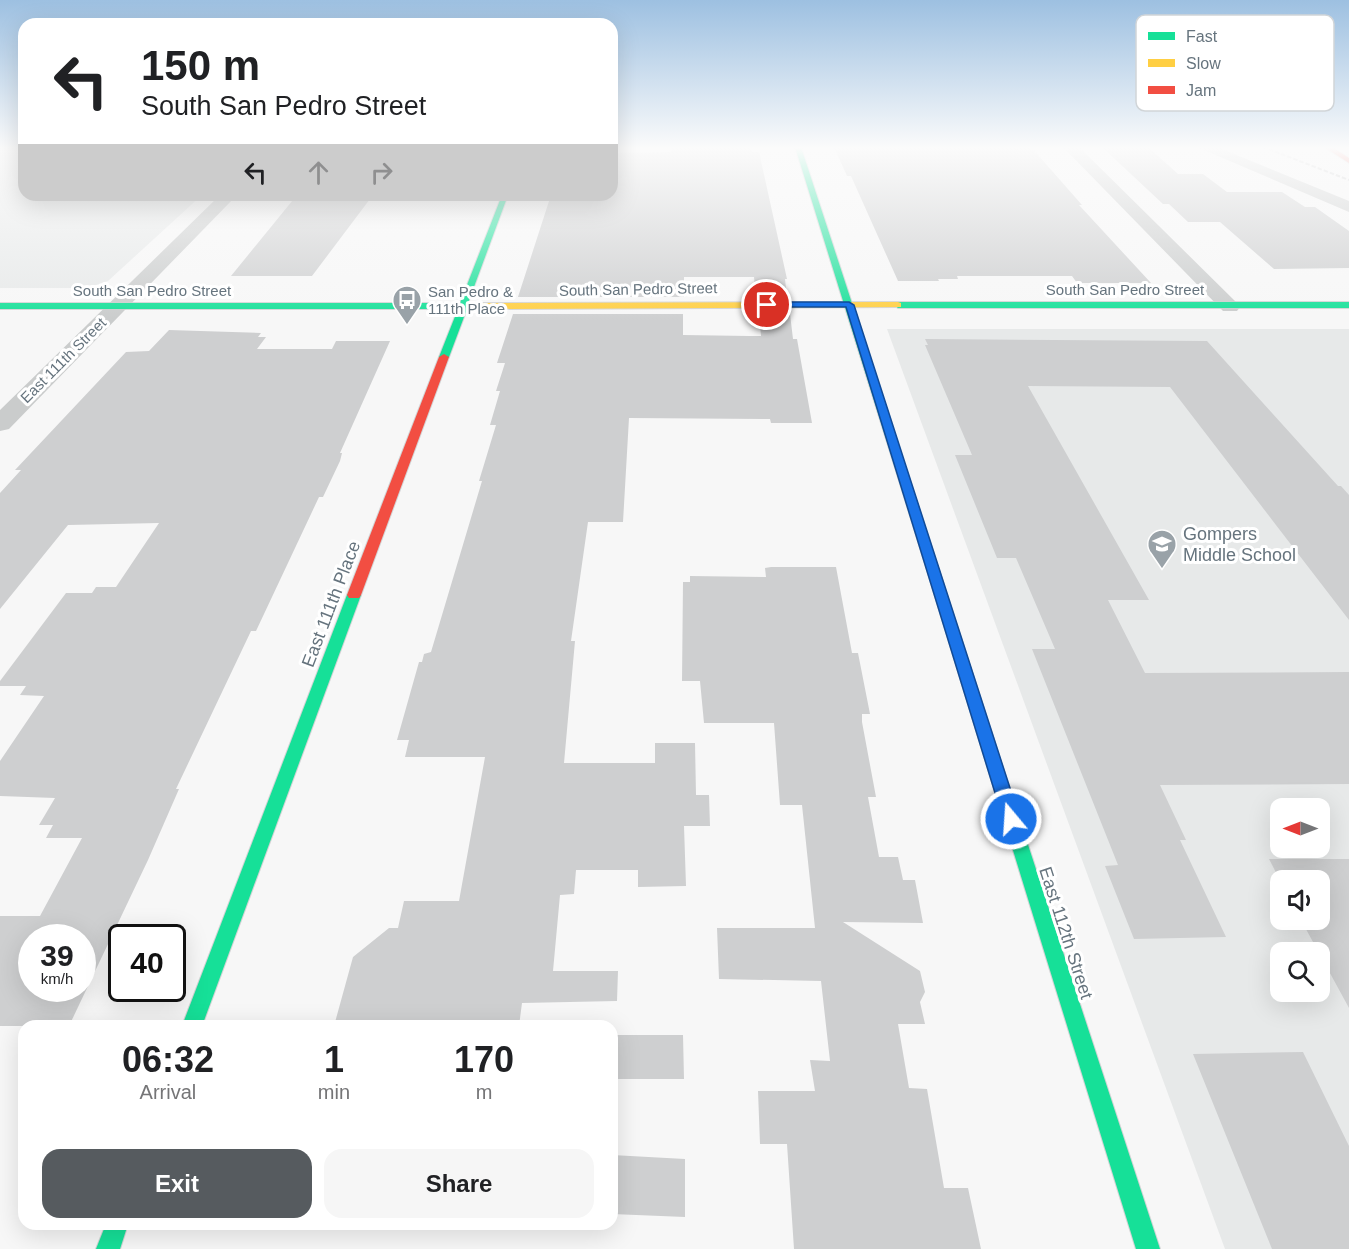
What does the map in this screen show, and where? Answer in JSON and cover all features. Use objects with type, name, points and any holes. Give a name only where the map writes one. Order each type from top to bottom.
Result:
[{"type":"street","name":"East 111th Street","points":[[0,424],[219,205]]},
{"type":"street","name":"East 111th Place","points":[[194,1020],[501,205]]},
{"type":"street","name":"East 112th Street","points":[[817,205],[1148,1249]]},
{"type":"street","points":[[1128,205],[1230,307]]},
{"type":"street","name":"South San Pedro Street","points":[[0,306],[1349,306]]},
{"type":"street","points":[[108,1249],[115,1230]]},
{"type":"shaded area","points":[[0,205],[191,205],[108,281],[72,288],[0,288]]},
{"type":"shaded area","name":"Gompers Middle School","points":[[887,329],[1349,329],[1349,1249],[1225,1249]]},
{"type":"building","points":[[289,205],[365,205],[312,276],[231,276]]},
{"type":"building","points":[[548,205],[771,205],[787,279],[785,279],[787,297],[756,297],[754,277],[684,277],[684,297],[518,297]]},
{"type":"building","points":[[864,205],[1079,205],[1151,283],[1077,283],[1072,276],[957,276],[958,279],[938,279],[939,281],[898,281]]},
{"type":"building","points":[[1170,205],[1315,207],[1349,231],[1349,268],[1274,269],[1220,222],[1188,222]]},
{"type":"building","points":[[513,314],[683,314],[683,335],[761,336],[759,314],[790,314],[793,339],[797,339],[812,423],[771,423],[770,419],[629,418],[623,522],[588,522],[571,641],[575,641],[564,763],[655,763],[655,743],[695,743],[696,795],[709,795],[710,826],[684,826],[686,886],[638,887],[638,870],[576,870],[574,894],[560,895],[553,971],[618,971],[617,1001],[522,1003],[520,1020],[336,1020],[353,957],[389,928],[398,928],[404,901],[459,901],[485,757],[405,757],[409,740],[397,740],[419,662],[422,662],[424,654],[431,652],[482,481],[479,481],[496,425],[490,425],[500,391],[496,391],[505,363],[497,363]]},
{"type":"building","points":[[169,330],[261,333],[258,337],[266,337],[257,349],[332,349],[336,341],[390,341],[340,453],[342,453],[340,461],[323,497],[319,497],[256,631],[251,631],[176,789],[179,789],[118,924],[108,924],[108,944],[96,969],[96,924],[18,924],[18,1002],[80,1002],[72,1020],[18,1020],[18,1026],[0,1026],[0,916],[40,916],[82,838],[46,838],[53,825],[39,825],[55,798],[0,796],[0,761],[44,696],[20,695],[26,686],[0,686],[0,681],[66,593],[92,593],[96,587],[116,587],[159,523],[68,525],[0,609],[0,493],[21,470],[15,470],[126,352],[149,351]]},
{"type":"building","points":[[925,339],[1207,341],[1338,486],[1341,486],[1349,495],[1349,620],[1170,387],[1028,386],[1149,600],[1108,600],[1145,673],[1349,672],[1349,784],[1160,785],[1186,840],[1180,840],[1226,937],[1134,939],[1105,866],[1118,865],[1032,649],[1055,649],[1016,558],[997,558],[955,455],[972,455],[925,345],[928,345]]},
{"type":"building","points":[[836,567],[852,653],[858,653],[870,714],[862,714],[862,722],[876,797],[868,797],[879,857],[898,857],[903,880],[915,880],[923,923],[843,922],[920,971],[925,992],[920,1002],[925,1024],[898,1024],[909,1088],[927,1089],[944,1188],[968,1188],[981,1249],[794,1249],[787,1144],[760,1144],[758,1091],[815,1091],[810,1060],[830,1061],[821,981],[719,979],[717,928],[815,928],[802,805],[780,805],[774,723],[704,723],[700,681],[682,681],[683,582],[690,582],[690,576],[766,577],[765,568]]},
{"type":"building","points":[[1269,859],[1349,859],[1349,1008],[1330,973],[1330,942],[1313,942],[1306,930],[1330,930],[1330,870],[1275,870]]},
{"type":"building","points":[[618,1035],[683,1035],[684,1079],[618,1079]]},
{"type":"building","points":[[1303,1052],[1349,1146],[1349,1249],[1272,1249],[1193,1054]]},
{"type":"building","points":[[618,1155],[685,1159],[685,1217],[618,1214]]},
{"type":"traffic: fast","points":[[444,357],[501,205]]},
{"type":"traffic: fast","points":[[817,205],[932,567]]},
{"type":"traffic: fast","points":[[898,305],[1349,305]]},
{"type":"traffic: fast","points":[[0,306],[482,306]]},
{"type":"traffic: fast","points":[[194,1020],[354,595]]},
{"type":"traffic: fast","points":[[1007,805],[1148,1249]]},
{"type":"traffic: fast","points":[[108,1249],[115,1230]]},
{"type":"traffic: slow","points":[[482,306],[898,305]]},
{"type":"traffic: slow","points":[[932,567],[1007,805]]},
{"type":"traffic: jam","points":[[354,595],[444,357]]},
{"type":"place","name":"San Pedro & 111th Place","points":[[407,326]]},
{"type":"place","name":"Gompers Middle School","points":[[1162,570]]},
{"type":"route","points":[[767,305],[849,305],[1011,819]]}]
